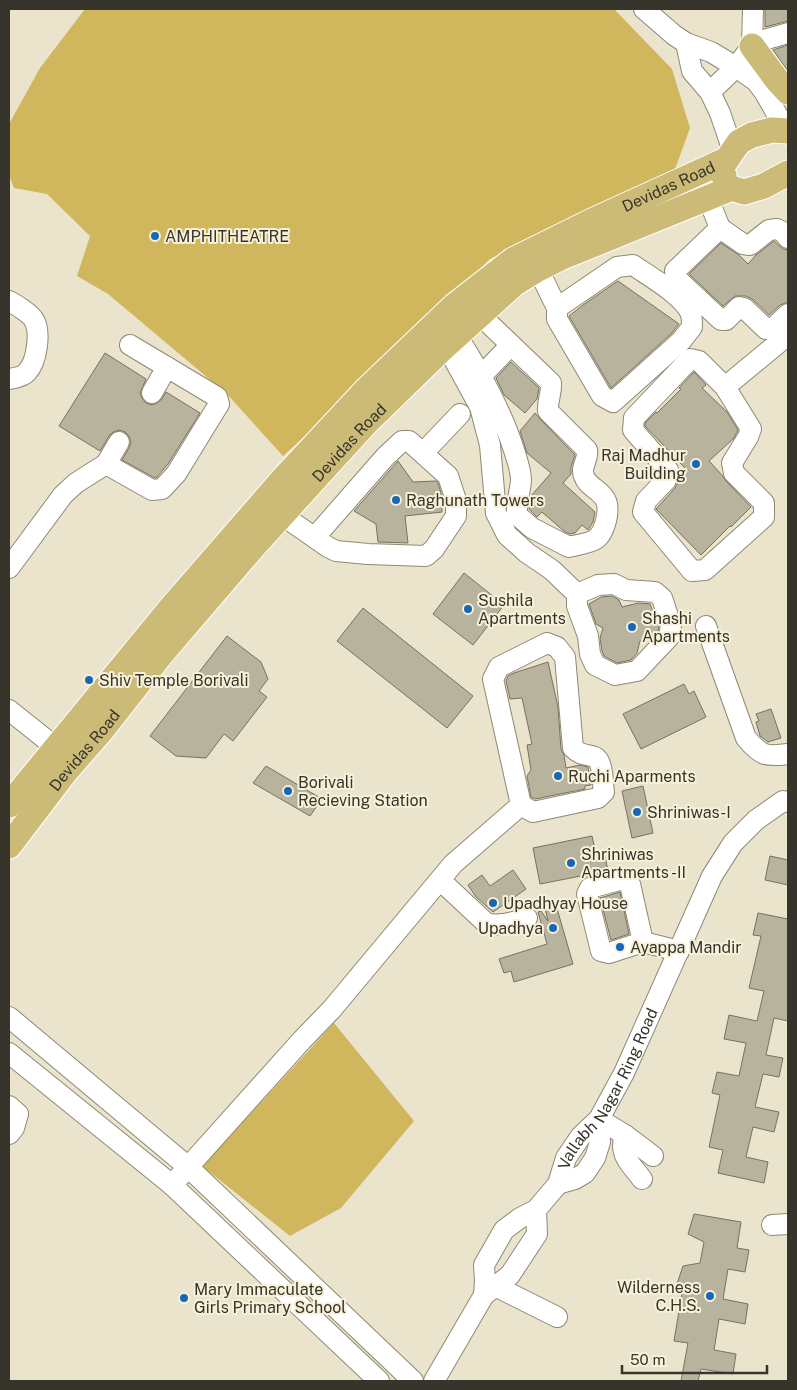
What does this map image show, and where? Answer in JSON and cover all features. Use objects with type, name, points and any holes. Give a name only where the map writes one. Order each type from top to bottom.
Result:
[{"type":"main road","points":[[752,46],[776,80],[788,92]]},
{"type":"main road","name":"Devidas Road","points":[[9,846],[33,814],[65,755],[170,609],[283,479],[366,390],[454,306],[513,260],[729,156],[739,142],[755,134],[786,124]]},
{"type":"main road","points":[[729,156],[721,168],[725,181],[732,188]]},
{"type":"main road","name":"Devidas Road","points":[[10,803],[65,755],[101,731],[163,652],[282,515],[365,424],[452,340],[514,284],[538,269],[590,245],[732,188],[744,192],[764,186],[788,174]]},
{"type":"street","points":[[644,9],[686,43],[711,52],[756,81],[786,124]]},
{"type":"street","points":[[752,46],[753,9]]},
{"type":"street","points":[[710,92],[736,67],[752,46],[788,33]]},
{"type":"street","points":[[686,43],[692,71],[710,92],[720,113],[729,156]]},
{"type":"street","points":[[708,198],[720,228],[743,244],[750,244],[769,230],[783,232],[788,238]]},
{"type":"street","points":[[720,228],[675,271],[676,278],[721,320],[726,320],[739,307],[744,308],[766,329],[773,328],[788,314]]},
{"type":"street","points":[[590,245],[610,272]]},
{"type":"street","points":[[538,269],[557,308],[557,320],[602,396],[613,402],[681,341],[692,326],[692,316],[676,296],[632,265],[617,267],[557,308]]},
{"type":"street","points":[[9,301],[26,312],[34,320],[37,331],[36,354],[30,369],[26,374],[9,379]]},
{"type":"street","points":[[452,340],[482,375],[509,434],[521,480],[516,505],[517,515],[532,528],[569,547],[595,540],[604,529],[607,510],[605,499],[584,478],[582,469],[588,456],[587,450],[548,412],[547,404],[552,383],[480,315]]},
{"type":"street","points":[[725,387],[788,335]]},
{"type":"street","points":[[452,340],[480,407],[490,445],[496,513],[507,535],[527,553],[552,570],[576,594],[577,606],[588,636],[590,654],[595,665],[615,675],[637,671],[668,637],[671,625],[662,598],[655,592],[626,590],[614,584],[598,585],[576,594]]},
{"type":"street","points":[[106,464],[152,490],[162,489],[176,474],[219,404],[217,397],[130,345]]},
{"type":"street","points":[[482,375],[511,345]]},
{"type":"street","points":[[690,358],[699,361],[725,387],[751,429],[732,463],[734,473],[764,503],[764,517],[705,570],[692,571],[643,512],[646,501],[666,480],[668,470],[633,430],[634,418],[690,358]]},
{"type":"street","points":[[152,393],[167,367]]},
{"type":"street","points":[[423,454],[460,414]]},
{"type":"street","points":[[282,515],[328,547],[336,551],[426,556],[434,549],[456,516],[456,500],[448,476],[409,441],[402,441],[385,457],[315,537]]},
{"type":"street","points":[[9,568],[64,495],[76,483],[106,464],[120,442]]},
{"type":"street","points":[[706,626],[746,738],[756,750],[766,754],[775,756],[788,754]]},
{"type":"street","points":[[547,644],[556,647],[565,657],[573,748],[578,753],[595,756],[600,761],[604,792],[598,798],[533,812],[521,805],[493,679],[499,668],[547,644]]},
{"type":"street","points":[[9,710],[65,755]]},
{"type":"street","name":"Vallabh Nagar Ring Road","points":[[536,1210],[558,1184],[566,1158],[581,1136],[599,1119],[624,1073],[712,876],[733,843],[756,820],[783,801],[788,802]]},
{"type":"street","points":[[172,1185],[187,1166],[332,1009],[454,864],[521,805]]},
{"type":"street","points":[[440,880],[486,923],[492,925],[509,924],[527,918]]},
{"type":"street","points":[[643,942],[679,951]]},
{"type":"street","points":[[9,1018],[187,1166],[413,1381]]},
{"type":"street","points":[[9,1053],[172,1185],[379,1381]]},
{"type":"street","points":[[9,1106],[18,1114],[14,1128],[9,1134]]},
{"type":"street","points":[[599,1119],[652,1156]]},
{"type":"street","points":[[624,1135],[622,1144],[623,1154],[642,1179]]},
{"type":"street","points":[[434,1381],[488,1288],[510,1276],[537,1234],[536,1210],[520,1218],[504,1230],[484,1265],[488,1288]]},
{"type":"street","points":[[488,1288],[557,1317]]},
{"type":"street","points":[[302,1308],[317,1290]]},
{"type":"shaded area","points":[[85,9],[614,9],[672,69],[690,128],[675,169],[490,259],[363,384],[283,456],[227,394],[108,294],[77,276],[90,236],[47,194],[14,188],[9,175],[9,124],[40,68]]},
{"type":"shaded area","points":[[334,1023],[414,1121],[341,1208],[290,1236],[202,1166]]},
{"type":"building","points":[[765,9],[788,9],[788,21],[765,27]]},
{"type":"building","points":[[788,45],[788,71],[773,50]]},
{"type":"building","points":[[774,241],[783,249],[788,250],[788,302],[780,305],[769,315],[752,299],[746,296],[735,296],[723,306],[689,274],[721,243],[739,255],[748,264]]},
{"type":"building","points":[[618,281],[679,324],[672,333],[611,388],[569,316]]},
{"type":"building","points":[[105,353],[146,379],[140,393],[146,403],[152,405],[157,403],[166,392],[200,413],[168,464],[156,478],[122,460],[131,443],[129,436],[125,432],[119,430],[113,432],[100,451],[59,426]]},
{"type":"building","points":[[511,362],[539,388],[537,399],[525,413],[504,395],[496,378]]},
{"type":"building","name":"Raj Madhur Building","points":[[694,372],[706,385],[702,388],[727,412],[738,430],[734,438],[709,461],[751,507],[701,555],[656,509],[675,488],[679,474],[685,468],[645,426],[645,423],[681,389],[679,388]]},
{"type":"building","points":[[535,413],[575,455],[571,474],[563,483],[595,512],[593,522],[588,530],[582,525],[575,533],[570,534],[565,532],[542,512],[537,517],[529,509],[531,496],[551,473],[527,453],[520,431]]},
{"type":"building","name":"Raghunath Towers","points":[[398,461],[413,482],[436,481],[438,483],[441,493],[442,512],[405,516],[408,543],[378,542],[376,524],[354,511]]},
{"type":"building","name":"Sushila Apartments","points":[[464,573],[504,605],[473,645],[433,614]]},
{"type":"building","name":"Shashi Apartments","points":[[612,596],[619,600],[622,607],[638,603],[650,604],[659,626],[658,631],[652,638],[640,641],[637,653],[631,660],[617,663],[604,656],[600,638],[603,628],[596,624],[589,604],[601,597]]},
{"type":"building","points":[[363,608],[473,696],[447,728],[337,641]]},
{"type":"building","points":[[227,636],[261,662],[268,679],[259,691],[267,697],[233,741],[224,734],[206,758],[176,756],[150,736]]},
{"type":"building","points":[[548,662],[558,707],[561,749],[566,768],[580,765],[588,767],[591,785],[585,786],[585,789],[535,799],[531,797],[527,776],[531,770],[527,745],[532,744],[522,698],[510,699],[506,681],[508,676],[514,673]]},
{"type":"building","points":[[684,684],[689,694],[694,691],[706,717],[641,749],[623,714]]},
{"type":"building","points":[[771,709],[781,738],[768,742],[760,736],[756,722],[759,721],[756,714]]},
{"type":"building","name":"Borivali Recieving Station","points":[[266,766],[322,799],[310,816],[253,783]]},
{"type":"building","name":"Shriniwas-I","points":[[643,786],[653,833],[632,838],[622,791]]},
{"type":"building","name":"Shriniwas Apartments -II","points":[[592,836],[597,858],[605,856],[608,871],[587,877],[586,875],[540,884],[533,848]]},
{"type":"building","points":[[770,856],[788,860],[788,885],[765,880]]},
{"type":"building","name":"Upadhyay House","points":[[513,870],[526,889],[493,912],[476,897],[468,885],[482,875],[490,886]]},
{"type":"building","points":[[620,892],[629,934],[611,940],[600,898]]},
{"type":"building","name":"Upadhya","points":[[556,905],[573,964],[514,982],[511,971],[504,973],[499,959],[547,944],[538,912],[541,911],[548,921],[545,908]]},
{"type":"building","points":[[758,913],[788,919],[788,1021],[774,1018],[766,1055],[783,1058],[779,1077],[763,1074],[755,1107],[779,1112],[774,1132],[753,1127],[746,1157],[768,1162],[764,1183],[718,1173],[723,1150],[709,1147],[720,1095],[712,1093],[717,1072],[739,1076],[746,1043],[724,1039],[729,1015],[757,1021],[764,991],[749,988],[761,936],[753,935]]},
{"type":"building","name":"Wilderness C.H.S.","points":[[694,1214],[741,1222],[737,1248],[749,1250],[745,1272],[728,1269],[723,1299],[748,1304],[745,1324],[719,1319],[714,1350],[736,1354],[733,1374],[701,1369],[698,1381],[681,1381],[688,1343],[674,1341],[683,1287],[677,1284],[683,1266],[700,1263],[704,1242],[688,1234]]},
{"type":"place","name":"AMPHITHEATRE","points":[[155,236]]},
{"type":"place","name":"Raj Madhur Building","points":[[696,464]]},
{"type":"place","name":"Raghunath Towers","points":[[396,500]]},
{"type":"place","name":"Sushila Apartments","points":[[468,609]]},
{"type":"place","name":"Shashi Apartments","points":[[632,627]]},
{"type":"place","name":"Shiv Temple Borivali","points":[[89,680]]},
{"type":"place","name":"Ruchi Aparments","points":[[558,776]]},
{"type":"place","name":"Borivali Recieving Station","points":[[288,791]]},
{"type":"place","name":"Shriniwas-I","points":[[637,812]]},
{"type":"place","name":"Shriniwas Apartments -II","points":[[571,863]]},
{"type":"place","name":"Upadhyay House","points":[[493,903]]},
{"type":"place","name":"Upadhya","points":[[553,928]]},
{"type":"place","name":"Ayappa Mandir","points":[[620,947]]},
{"type":"place","name":"Wilderness C.H.S.","points":[[710,1296]]},
{"type":"place","name":"Mary Immaculate Girls Primary School","points":[[184,1298]]}]
